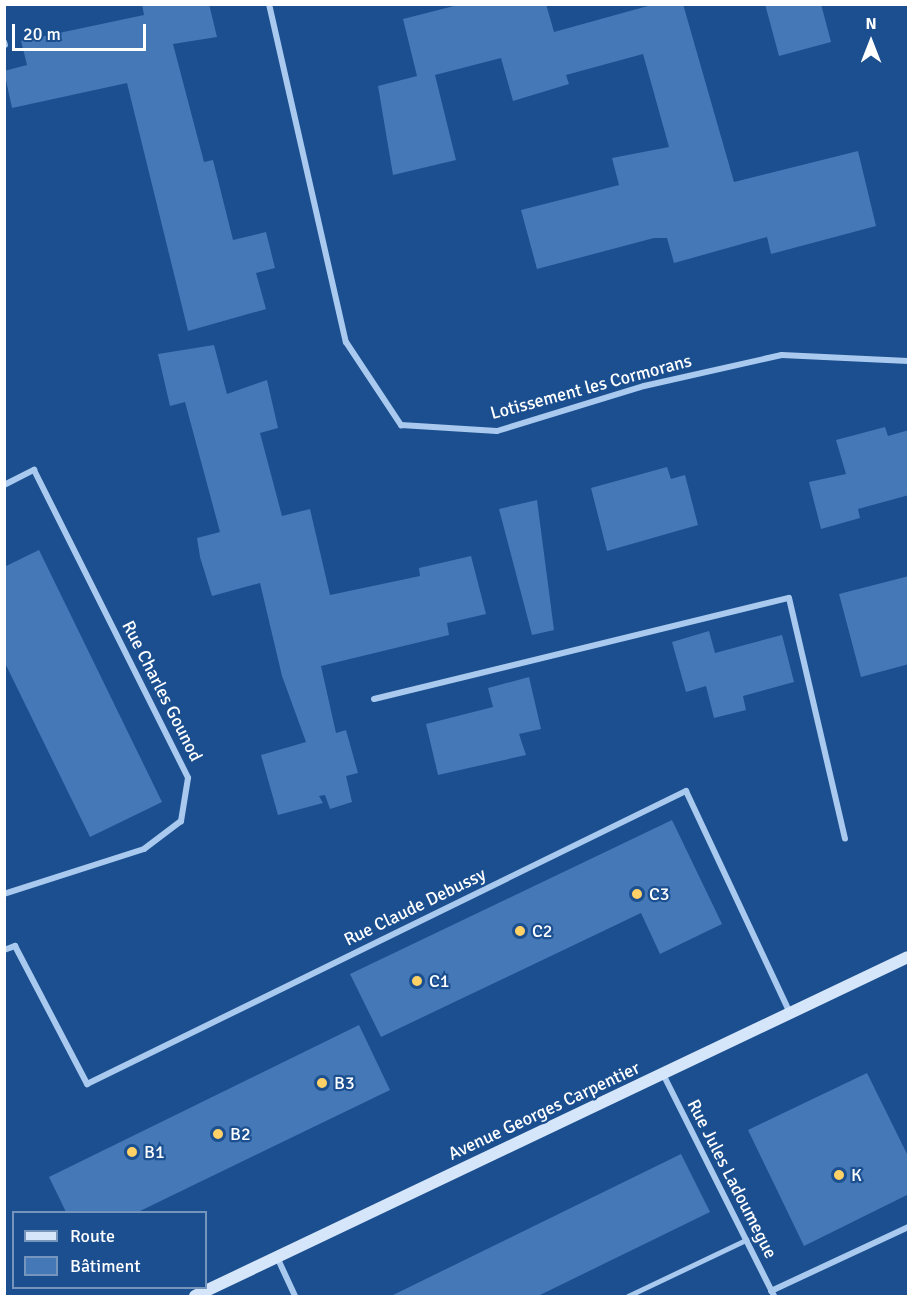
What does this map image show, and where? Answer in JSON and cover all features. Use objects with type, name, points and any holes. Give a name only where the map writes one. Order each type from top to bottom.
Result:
[{"type":"street","name":"Lotissement les Cormorans","points":[[269,4],[346,342],[401,425],[497,431],[644,386],[782,355],[909,361]]},
{"type":"street","name":"Rue Charles Gounod","points":[[4,485],[34,470],[189,778],[182,821],[144,849],[4,894]]},
{"type":"street","points":[[374,699],[789,598],[845,839]]},
{"type":"street","name":"Rue Claude Debussy","points":[[4,950],[15,946],[87,1084],[686,791],[790,1013]]},
{"type":"street","name":"Avenue Georges Carpentier","points":[[195,1296],[909,957]]},
{"type":"street","name":"Rue Jules Ladoumegue","points":[[663,1074],[773,1294]]},
{"type":"street","points":[[773,1294],[909,1227]]},
{"type":"street","points":[[277,1257],[295,1296]]},
{"type":"lane","points":[[628,1296],[746,1240]]},
{"type":"building","points":[[142,4],[209,4],[217,37],[173,44],[204,162],[213,160],[233,240],[266,232],[275,268],[256,273],[266,309],[188,331],[127,83],[12,108],[4,71],[27,65],[21,41],[144,15]]},
{"type":"building","points":[[462,4],[546,4],[554,32],[655,4],[683,4],[734,182],[858,151],[876,226],[771,254],[767,237],[674,263],[667,238],[654,238],[537,269],[521,210],[619,185],[612,158],[669,147],[643,54],[566,75],[569,84],[513,101],[501,58],[435,75],[456,160],[393,175],[378,86],[417,76],[403,19]]},
{"type":"building","points":[[765,4],[821,4],[831,42],[779,56]]},
{"type":"building","points":[[214,345],[227,394],[267,380],[278,428],[260,433],[282,516],[310,509],[330,595],[420,576],[419,568],[471,556],[486,614],[447,623],[449,635],[321,666],[336,733],[346,730],[358,773],[346,776],[352,802],[330,809],[325,795],[319,796],[323,803],[278,815],[261,755],[306,742],[282,676],[260,583],[212,596],[200,557],[197,538],[220,532],[185,402],[170,406],[158,354]]},
{"type":"building","points":[[885,427],[888,436],[909,430],[909,495],[858,509],[860,518],[821,529],[809,482],[846,474],[836,440]]},
{"type":"building","points":[[667,467],[671,479],[685,475],[698,525],[607,551],[591,488]]},
{"type":"building","points":[[537,500],[554,630],[532,635],[499,509]]},
{"type":"building","points":[[39,550],[162,802],[90,837],[4,661],[4,567]]},
{"type":"building","points":[[909,576],[909,664],[861,677],[839,594]]},
{"type":"building","points":[[709,631],[715,653],[782,635],[794,682],[743,696],[746,710],[714,718],[706,686],[686,692],[672,642]]},
{"type":"building","points":[[529,677],[541,729],[519,734],[526,755],[438,775],[426,724],[493,707],[488,688]]},
{"type":"building","points":[[672,820],[722,924],[660,954],[641,913],[381,1037],[350,974]]},
{"type":"building","points":[[359,1025],[390,1090],[140,1211],[66,1211],[49,1177]]},
{"type":"building","name":"K","points":[[867,1073],[909,1158],[909,1194],[804,1246],[748,1130]]},
{"type":"building","points":[[681,1154],[710,1212],[538,1296],[391,1296]]},
{"type":"place","name":"C3","points":[[637,894]]},
{"type":"place","name":"C2","points":[[520,931]]},
{"type":"place","name":"C1","points":[[417,981]]},
{"type":"place","name":"B3","points":[[322,1083]]},
{"type":"place","name":"B2","points":[[218,1134]]},
{"type":"place","name":"B1","points":[[132,1152]]},
{"type":"place","name":"K","points":[[839,1175]]}]
